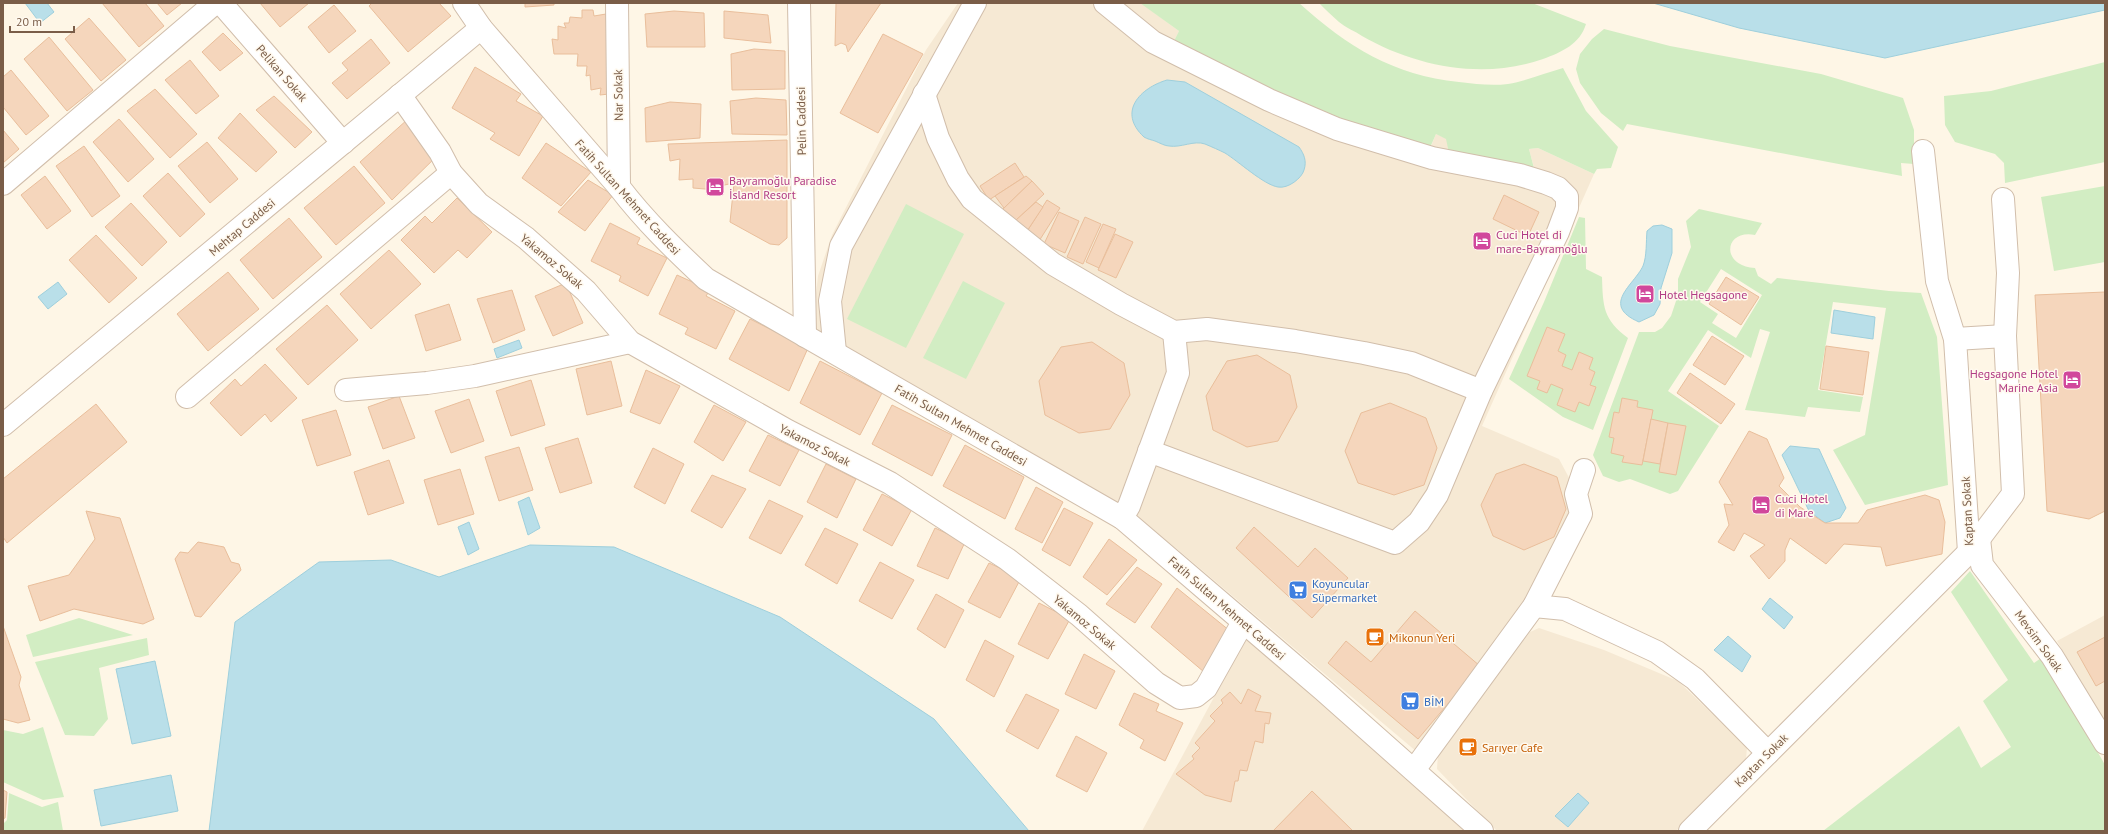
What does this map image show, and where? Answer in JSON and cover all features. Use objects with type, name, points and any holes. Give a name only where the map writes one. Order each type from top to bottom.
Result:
[{"type":"street","points":[[3,184],[215,3]]},
{"type":"street","name":"Pelikan Sokak","points":[[221,3],[343,143]]},
{"type":"street","name":"Fatih Sultan Mehmet Caddesi","points":[[464,3],[481,28],[619,187],[637,210],[663,239],[706,279],[1122,518],[1414,770],[1482,831]]},
{"type":"street","name":"Nar Sokak","points":[[617,3],[619,187]]},
{"type":"street","name":"Pelin Caddesi","points":[[799,3],[805,336]]},
{"type":"street","points":[[835,352],[830,301],[841,246],[975,3]]},
{"type":"street","points":[[1105,3],[1153,42],[1269,100],[1337,129],[1432,158],[1514,174],[1546,183],[1558,188],[1568,197],[1567,208],[1558,232],[1481,391],[1437,495],[1419,522],[1395,543],[1149,451]]},
{"type":"street","name":"Mehtap Caddesi","points":[[3,425],[481,28]]},
{"type":"street","points":[[924,94],[938,138],[958,179],[972,199],[1053,264],[1174,332],[1207,329],[1295,341],[1364,353],[1411,363],[1481,391]]},
{"type":"street","name":"Yakamoz Sokak","points":[[400,95],[440,152],[451,173],[479,204],[526,238],[586,291],[630,342],[788,431],[890,483],[1007,559],[1079,615],[1156,683],[1180,698],[1196,696],[1206,688],[1243,622]]},
{"type":"street","name":"Kaptan Sokak","points":[[1690,831],[1974,545],[1955,339],[1937,281],[1923,151]]},
{"type":"street","points":[[187,397],[451,173]]},
{"type":"street","points":[[1974,545],[2013,494],[2005,336],[2008,273],[2003,199]]},
{"type":"street","points":[[1122,518],[1129,506],[1178,373],[1174,332]]},
{"type":"street","points":[[1955,339],[2005,336]]},
{"type":"street","points":[[346,390],[427,383],[475,376],[630,342]]},
{"type":"street","points":[[1414,770],[1534,606],[1581,514],[1576,494],[1584,470]]},
{"type":"street","name":"Mevsim Sokak","points":[[1974,545],[1982,565],[2052,656],[2105,743]]},
{"type":"street","points":[[1534,606],[1565,610],[1657,652],[1695,679],[1768,753]]},
{"type":"shaded area","points":[[958,3],[1141,3],[1179,31],[1174,41],[1430,149],[1436,134],[1536,175],[1529,149],[1538,148],[1594,174],[1482,426],[1559,459],[1582,502],[1517,618],[1417,752],[1177,549],[1140,521],[872,361],[812,330],[818,276],[832,235],[926,50]]},
{"type":"shaded area","points":[[2105,615],[2105,723],[2057,641]]},
{"type":"shaded area","points":[[1539,628],[1604,650],[1678,681],[1747,747],[1746,759],[1676,831],[1497,831],[1437,769],[1438,754],[1530,632]]},
{"type":"shaded area","points":[[1248,634],[1465,831],[1142,831]]},
{"type":"green space","points":[[1140,3],[1299,3],[1335,33],[1392,66],[1413,73],[1459,82],[1502,85],[1522,81],[1563,68],[1586,111],[1618,147],[1611,168],[1597,169],[1594,174],[1538,148],[1529,149],[1536,176],[1449,153],[1446,139],[1436,134],[1429,150],[1313,112],[1174,41],[1179,31]]},
{"type":"green space","points":[[1319,3],[1532,3],[1586,24],[1575,42],[1563,50],[1543,59],[1497,69],[1474,69],[1451,67],[1427,62],[1405,56],[1383,47],[1342,24]]},
{"type":"green space","points":[[1604,29],[1670,46],[1821,74],[1903,98],[1914,130],[1914,164],[1901,163],[1902,176],[1627,124],[1623,131],[1601,113],[1580,83],[1576,69],[1580,54],[1592,39]]},
{"type":"green space","points":[[2105,62],[2105,162],[2005,183],[2004,163],[1995,154],[1955,142],[1945,125],[1944,96],[1991,91]]},
{"type":"green space","points":[[2105,186],[2105,262],[2054,271],[2041,197]]},
{"type":"green space","points":[[906,204],[964,234],[906,348],[847,319]]},
{"type":"green space","points":[[1699,209],[1762,223],[1755,235],[1737,237],[1732,242],[1730,248],[1731,255],[1736,261],[1744,266],[1755,268],[1758,276],[1771,284],[1777,278],[1889,291],[1921,293],[1937,337],[1948,485],[1865,505],[1833,450],[1865,435],[1886,308],[1833,302],[1818,390],[1863,397],[1860,412],[1808,407],[1805,417],[1745,410],[1770,332],[1760,329],[1751,358],[1708,330],[1668,391],[1719,426],[1678,491],[1670,494],[1630,479],[1619,482],[1603,476],[1593,455],[1639,332],[1655,332],[1662,328],[1671,316],[1678,295],[1678,279],[1691,247],[1686,221]],"holes":[[[1721,269],[1762,295],[1736,338],[1712,323],[1718,314],[1700,302]]]},
{"type":"green space","points":[[1579,217],[1585,218],[1586,269],[1602,277],[1603,297],[1606,312],[1614,325],[1628,338],[1593,430],[1563,417],[1509,379],[1544,302]]},
{"type":"green space","points":[[963,281],[1005,303],[966,379],[923,358]]},
{"type":"green space","points":[[1970,571],[2034,663],[2044,656],[2105,765],[2105,831],[1823,831],[1959,726],[1981,768],[2011,747],[1983,701],[2008,680],[1951,592]]},
{"type":"green space","points":[[79,618],[133,635],[33,657],[26,635]]},
{"type":"green space","points":[[147,638],[149,655],[99,668],[108,719],[94,736],[65,735],[35,662]]},
{"type":"green space","points":[[43,727],[64,797],[43,800],[3,782],[3,730],[23,734]]},
{"type":"green space","points":[[9,793],[42,807],[58,802],[63,831],[3,831],[3,824],[7,820]]},
{"type":"water","points":[[25,3],[47,3],[54,12],[40,23]]},
{"type":"water","points":[[1653,3],[2105,3],[2105,10],[1885,58],[1739,28]]},
{"type":"water","points":[[1167,80],[1185,82],[1299,147],[1304,155],[1305,161],[1303,173],[1290,185],[1278,187],[1266,182],[1225,153],[1205,144],[1196,143],[1167,146],[1144,137],[1136,128],[1132,119],[1132,110],[1135,102],[1148,89]]},
{"type":"water","points":[[1662,225],[1672,229],[1672,253],[1661,288],[1660,304],[1654,315],[1639,322],[1622,309],[1621,302],[1627,288],[1643,266],[1646,253],[1647,231],[1653,226]]},
{"type":"water","points":[[58,282],[67,294],[48,309],[38,297]]},
{"type":"water","points":[[1834,310],[1875,317],[1873,339],[1831,333]]},
{"type":"water","points":[[519,340],[522,348],[497,358],[494,349]]},
{"type":"water","points":[[1790,446],[1819,449],[1846,508],[1840,518],[1825,523],[1809,511],[1782,455]]},
{"type":"water","points":[[529,497],[540,528],[528,535],[518,502]]},
{"type":"water","points":[[469,522],[479,549],[468,555],[458,527]]},
{"type":"water","points":[[530,545],[614,547],[780,617],[934,719],[1029,831],[209,831],[235,622],[319,562],[391,560],[439,577]]},
{"type":"water","points":[[1770,598],[1793,617],[1784,629],[1762,609]]},
{"type":"water","points":[[1728,636],[1751,656],[1742,672],[1714,650]]},
{"type":"water","points":[[155,661],[171,736],[132,744],[116,669]]},
{"type":"water","points":[[171,775],[178,811],[101,826],[94,790]]},
{"type":"water","points":[[1578,793],[1589,803],[1568,827],[1555,816]]},
{"type":"building","points":[[102,3],[145,3],[164,26],[139,47]]},
{"type":"building","points":[[157,3],[182,3],[167,15]]},
{"type":"building","points":[[260,3],[309,3],[280,27]]},
{"type":"building","points":[[372,3],[439,3],[451,16],[408,52],[369,6]]},
{"type":"building","points":[[525,3],[554,3],[554,5],[525,7]]},
{"type":"building","points":[[836,3],[881,3],[848,52],[846,45],[841,43],[835,46]]},
{"type":"building","points":[[334,5],[356,31],[329,53],[308,27]]},
{"type":"building","points":[[582,10],[593,10],[594,16],[606,14],[609,94],[600,95],[601,88],[591,90],[590,75],[586,76],[587,66],[577,66],[578,54],[554,54],[552,39],[558,40],[558,26],[566,28],[564,23],[569,23],[570,17],[582,18]]},
{"type":"building","points":[[674,11],[704,13],[705,47],[647,47],[645,14]]},
{"type":"building","points":[[724,11],[768,15],[771,43],[724,38]]},
{"type":"building","points":[[89,18],[126,60],[101,81],[65,39]]},
{"type":"building","points":[[223,33],[243,53],[220,71],[202,52]]},
{"type":"building","points":[[883,34],[923,54],[878,133],[840,113]]},
{"type":"building","points":[[49,37],[93,90],[67,111],[24,59]]},
{"type":"building","points":[[371,39],[390,63],[347,99],[332,83],[348,70],[342,63]]},
{"type":"building","points":[[754,49],[785,51],[785,89],[732,90],[731,54]]},
{"type":"building","points":[[190,60],[219,96],[196,114],[165,80]]},
{"type":"building","points":[[475,67],[521,94],[516,101],[543,116],[519,156],[490,139],[495,133],[452,108]]},
{"type":"building","points":[[11,70],[49,116],[26,135],[3,107],[3,77]]},
{"type":"building","points":[[155,89],[197,134],[170,158],[127,111]]},
{"type":"building","points":[[274,96],[312,132],[295,148],[256,110]]},
{"type":"building","points":[[756,98],[786,100],[787,135],[732,134],[730,101]]},
{"type":"building","points":[[670,102],[701,104],[700,138],[646,142],[645,108]]},
{"type":"building","points":[[240,113],[277,152],[256,172],[218,138]]},
{"type":"building","points":[[119,119],[154,159],[128,182],[93,142]]},
{"type":"building","points":[[408,119],[439,154],[392,200],[360,162]]},
{"type":"building","points":[[3,130],[19,149],[3,163]]},
{"type":"building","points":[[787,140],[787,238],[779,245],[770,244],[730,222],[734,183],[715,187],[717,190],[693,188],[693,179],[679,180],[680,159],[670,161],[668,144]]},
{"type":"building","points":[[207,142],[238,179],[210,203],[178,166]]},
{"type":"building","points":[[546,143],[591,172],[561,206],[522,178]]},
{"type":"building","points":[[84,146],[120,196],[92,217],[56,166]]},
{"type":"building","points":[[1015,163],[1024,177],[989,200],[980,186]]},
{"type":"building","points":[[354,166],[385,203],[336,245],[304,208]]},
{"type":"building","points":[[168,173],[205,214],[180,237],[143,196]]},
{"type":"building","points":[[45,176],[71,211],[47,229],[21,195]]},
{"type":"building","points":[[1026,176],[1032,181],[1004,208],[995,196]]},
{"type":"building","points":[[588,180],[613,195],[585,231],[558,212]]},
{"type":"building","points":[[1032,181],[1044,194],[1014,222],[1002,210]]},
{"type":"building","points":[[1504,195],[1539,212],[1528,236],[1493,219]]},
{"type":"building","points":[[457,198],[492,232],[467,258],[458,250],[434,273],[401,240],[425,216],[432,223]]},
{"type":"building","points":[[1047,200],[1060,208],[1039,241],[1026,233]]},
{"type":"building","points":[[1036,202],[1043,207],[1027,231],[1015,221]]},
{"type":"building","points":[[131,203],[167,242],[142,266],[105,227]]},
{"type":"building","points":[[1059,212],[1079,221],[1065,253],[1044,244]]},
{"type":"building","points":[[1085,217],[1101,224],[1083,264],[1067,257]]},
{"type":"building","points":[[289,218],[322,257],[273,299],[240,260]]},
{"type":"building","points":[[610,223],[640,238],[637,244],[667,258],[648,296],[619,281],[621,276],[591,261]]},
{"type":"building","points":[[1103,224],[1116,229],[1099,268],[1086,262]]},
{"type":"building","points":[[1115,234],[1133,242],[1116,278],[1098,270]]},
{"type":"building","points":[[96,235],[137,278],[109,303],[69,260]]},
{"type":"building","points":[[389,250],[421,284],[371,329],[340,294]]},
{"type":"building","points":[[228,272],[259,309],[208,351],[177,314]]},
{"type":"building","points":[[677,275],[710,290],[706,296],[735,311],[716,349],[685,334],[688,328],[659,314]]},
{"type":"building","points":[[1726,277],[1759,297],[1741,325],[1709,304]]},
{"type":"building","points":[[566,283],[583,323],[553,336],[535,296]]},
{"type":"building","points":[[512,290],[525,330],[493,343],[477,299]]},
{"type":"building","name":"Hegsagone Hotel Marine Asia","points":[[2105,292],[2105,511],[2089,519],[2047,511],[2035,295]]},
{"type":"building","points":[[449,304],[461,340],[426,351],[415,315]]},
{"type":"building","points":[[327,305],[358,340],[308,385],[276,349]]},
{"type":"building","points":[[750,319],[808,348],[789,391],[729,359]]},
{"type":"building","points":[[1547,327],[1565,334],[1558,351],[1566,355],[1562,366],[1572,370],[1579,352],[1593,358],[1589,369],[1595,372],[1590,385],[1596,387],[1589,406],[1579,402],[1575,412],[1557,405],[1563,389],[1551,384],[1547,393],[1537,389],[1540,381],[1527,376]]},
{"type":"building","points":[[1712,336],[1744,356],[1725,385],[1693,365]]},
{"type":"building","points":[[1092,342],[1124,363],[1130,395],[1110,429],[1079,433],[1045,415],[1039,381],[1061,347]]},
{"type":"building","points":[[1826,346],[1869,352],[1863,395],[1820,389]]},
{"type":"building","points":[[1257,355],[1290,375],[1297,407],[1278,441],[1247,447],[1213,430],[1206,396],[1227,361]]},
{"type":"building","points":[[611,361],[622,406],[587,415],[576,369]]},
{"type":"building","points":[[820,361],[882,393],[860,435],[800,403]]},
{"type":"building","points":[[265,364],[297,398],[271,422],[265,414],[241,436],[210,403],[235,379],[241,386]]},
{"type":"building","points":[[646,370],[680,386],[660,424],[630,412]]},
{"type":"building","points":[[1690,373],[1735,404],[1721,424],[1677,393]]},
{"type":"building","points":[[531,380],[545,425],[511,436],[496,391]]},
{"type":"building","points":[[399,396],[415,438],[383,449],[368,407]]},
{"type":"building","points":[[1622,398],[1638,401],[1637,407],[1653,410],[1642,465],[1622,462],[1624,456],[1611,453],[1614,438],[1609,437],[1614,412],[1619,413]]},
{"type":"building","points":[[469,399],[484,441],[451,453],[435,411]]},
{"type":"building","points":[[1390,403],[1426,418],[1437,448],[1424,485],[1394,495],[1358,483],[1345,451],[1361,413]]},
{"type":"building","points":[[96,404],[127,442],[7,543],[3,537],[3,479]]},
{"type":"building","points":[[714,405],[746,422],[723,461],[694,442]]},
{"type":"building","points":[[892,405],[952,435],[932,476],[872,444]]},
{"type":"building","points":[[336,410],[351,455],[317,466],[302,420]]},
{"type":"building","points":[[1651,419],[1668,423],[1660,464],[1643,461]]},
{"type":"building","points":[[1668,423],[1686,426],[1676,475],[1659,472]]},
{"type":"building","name":"Cuci Hotel di Mare","points":[[1749,431],[1767,439],[1784,478],[1779,486],[1800,507],[1825,523],[1858,523],[1867,510],[1925,495],[1939,500],[1945,522],[1942,554],[1886,566],[1881,547],[1844,544],[1826,564],[1790,538],[1785,550],[1785,561],[1769,579],[1750,556],[1765,545],[1744,533],[1734,551],[1718,542],[1729,525],[1724,504],[1733,505],[1719,482]]},
{"type":"building","points":[[768,435],[799,450],[780,486],[749,471]]},
{"type":"building","points":[[578,438],[592,483],[560,493],[545,448]]},
{"type":"building","points":[[965,445],[1024,477],[1005,519],[943,486]]},
{"type":"building","points":[[519,447],[533,490],[499,501],[485,457]]},
{"type":"building","points":[[653,448],[684,464],[665,504],[634,487]]},
{"type":"building","points":[[389,460],[404,503],[368,515],[354,472]]},
{"type":"building","points":[[826,464],[856,479],[837,518],[807,502]]},
{"type":"building","points":[[1524,464],[1557,477],[1566,509],[1554,537],[1524,550],[1493,536],[1481,505],[1496,474]]},
{"type":"building","points":[[460,469],[474,514],[438,525],[424,480]]},
{"type":"building","points":[[712,475],[746,489],[722,528],[691,511]]},
{"type":"building","points":[[1036,487],[1063,502],[1042,543],[1015,529]]},
{"type":"building","points":[[882,494],[912,509],[892,546],[863,530]]},
{"type":"building","points":[[769,500],[803,516],[781,554],[749,538]]},
{"type":"building","points":[[1064,508],[1093,523],[1070,566],[1042,550]]},
{"type":"building","points":[[86,511],[120,518],[154,619],[143,624],[74,609],[40,621],[28,586],[69,575],[95,539]]},
{"type":"building","points":[[1254,527],[1298,567],[1315,548],[1348,578],[1312,618],[1236,548]]},
{"type":"building","points":[[825,528],[858,544],[837,584],[805,565]]},
{"type":"building","points":[[935,528],[965,542],[948,579],[917,566]]},
{"type":"building","points":[[1109,539],[1137,560],[1107,595],[1083,577]]},
{"type":"building","points":[[198,542],[224,547],[231,562],[239,564],[241,570],[201,617],[195,616],[175,559],[180,552],[188,553]]},
{"type":"building","points":[[880,562],[914,580],[892,619],[859,601]]},
{"type":"building","points":[[989,563],[1021,578],[1000,618],[968,602]]},
{"type":"building","points":[[1137,567],[1162,584],[1135,623],[1106,604]]},
{"type":"building","points":[[1177,588],[1230,631],[1204,672],[1151,627]]},
{"type":"building","points":[[936,594],[964,610],[945,648],[917,629]]},
{"type":"building","points":[[1039,603],[1070,619],[1048,659],[1018,644]]},
{"type":"building","points":[[1415,611],[1480,666],[1418,739],[1328,663],[1346,641],[1371,662]]},
{"type":"building","points":[[3,626],[21,677],[19,685],[30,720],[18,723],[3,719]]},
{"type":"building","points":[[2105,637],[2105,681],[2096,686],[2077,652]]},
{"type":"building","points":[[985,640],[1014,656],[994,697],[966,680]]},
{"type":"building","points":[[1084,654],[1115,671],[1096,709],[1065,694]]},
{"type":"building","points":[[1248,689],[1261,696],[1255,711],[1271,713],[1269,724],[1265,723],[1263,743],[1255,741],[1247,771],[1240,770],[1238,781],[1235,781],[1231,802],[1205,795],[1176,774],[1194,759],[1192,756],[1200,748],[1195,743],[1215,721],[1210,716],[1223,703],[1221,700],[1230,692],[1241,704]]},
{"type":"building","points":[[1134,693],[1159,704],[1156,711],[1183,723],[1165,761],[1140,748],[1144,740],[1119,725]]},
{"type":"building","points":[[1026,694],[1059,710],[1038,749],[1006,731]]},
{"type":"building","points":[[1076,736],[1107,753],[1087,792],[1056,776]]},
{"type":"building","points":[[3,790],[7,792],[5,818],[3,819]]},
{"type":"building","points":[[1312,791],[1353,831],[1273,831]]},
{"type":"place","name":"Bayramoğlu Paradise İsland Resort","points":[[715,187]]},
{"type":"place","name":"Cuci Hotel di mare-Bayramoğlu","points":[[1482,241]]},
{"type":"place","name":"Hotel Hegsagone","points":[[1645,294]]},
{"type":"place","name":"Hegsagone Hotel Marine Asia","points":[[2072,380]]},
{"type":"place","name":"Cuci Hotel di Mare","points":[[1761,505]]},
{"type":"place","name":"Koyuncular Süpermarket","points":[[1298,590]]},
{"type":"place","name":"Mikonun Yeri","points":[[1375,637]]},
{"type":"place","name":"BİM","points":[[1410,701]]},
{"type":"place","name":"Sarıyer Cafe","points":[[1468,747]]}]
